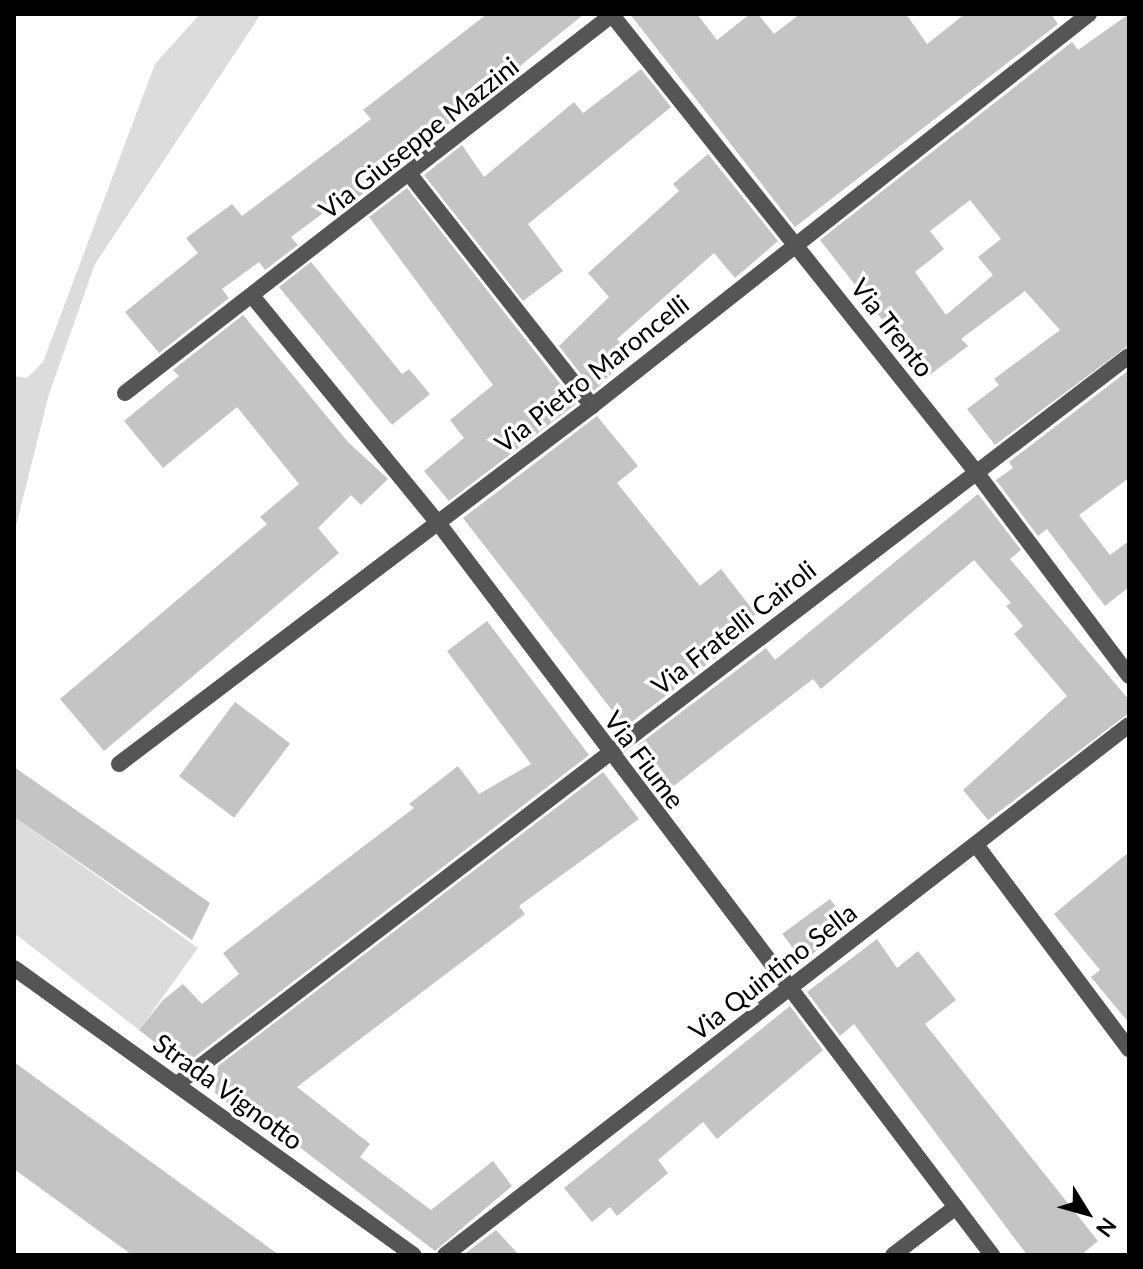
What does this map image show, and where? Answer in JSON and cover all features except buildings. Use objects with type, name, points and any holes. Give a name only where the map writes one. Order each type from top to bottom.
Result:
[{"type":"street","name":"Via Trento","points":[[612,14],[976,472],[1129,676]]},
{"type":"street","name":"Via Giuseppe Mazzini","points":[[125,393],[411,176],[612,14]]},
{"type":"street","name":"Via Pietro Maroncelli","points":[[119,764],[592,406],[1089,14]]},
{"type":"street","points":[[411,176],[592,406]]},
{"type":"street","name":"Via Fiume","points":[[253,297],[439,524],[609,754],[992,1255]]},
{"type":"street","name":"Via Fratelli Cairoli","points":[[177,1084],[1129,356]]},
{"type":"street","name":"Via Quintino Sella","points":[[445,1255],[977,846],[1129,725]]},
{"type":"street","points":[[977,846],[1129,1049]]},
{"type":"street","name":"Strada Vignotto","points":[[14,968],[414,1255]]},
{"type":"street","points":[[893,1255],[956,1207]]},
{"type":"shaded area","points":[[200,14],[261,14],[95,264],[49,394],[14,534],[14,376],[27,378],[43,362],[155,64]]},
{"type":"shaded area","points":[[14,817],[198,948],[139,1030],[14,933]]}]
